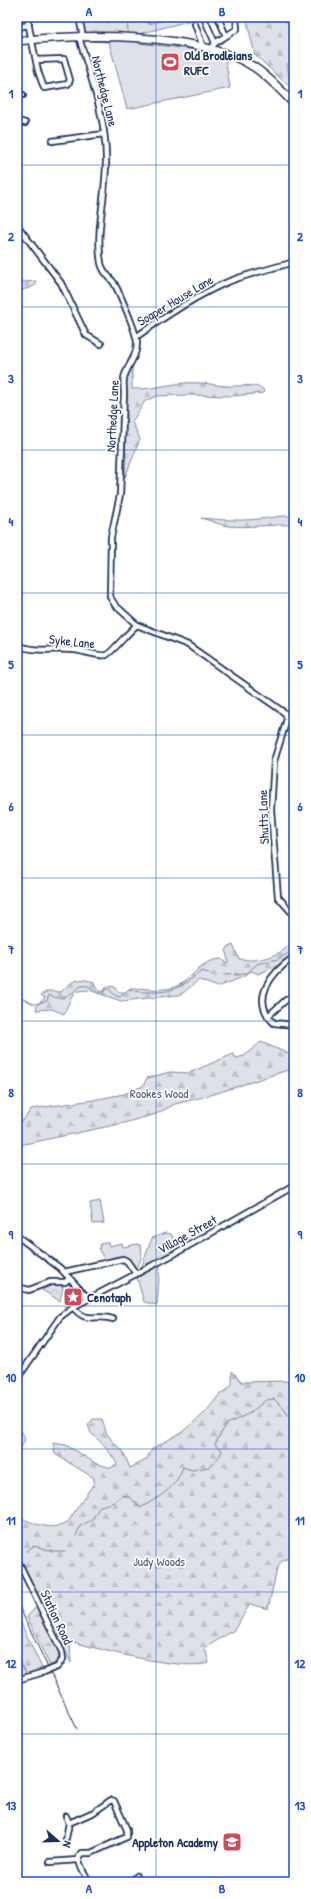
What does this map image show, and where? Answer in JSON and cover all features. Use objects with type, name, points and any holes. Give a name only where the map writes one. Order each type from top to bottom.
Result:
[{"type":"main road","points":[[17,41],[81,37],[162,40],[203,47],[213,46],[254,67],[272,82],[294,104]]},
{"type":"street","points":[[27,17],[36,60],[44,88],[68,84],[70,80],[64,59],[36,60]]},
{"type":"street","name":"Northedge Lane","points":[[79,17],[81,37],[104,134],[106,157],[100,242],[101,263],[103,271],[114,283],[136,336],[136,352],[134,359],[126,371],[123,380],[124,393],[120,495],[111,537],[110,597],[115,605],[137,625],[188,644],[285,714]]},
{"type":"street","points":[[218,17],[226,36]]},
{"type":"street","points":[[204,18],[213,46],[237,29],[236,17]]},
{"type":"street","points":[[195,24],[203,47]]},
{"type":"street","points":[[17,26],[29,25]]},
{"type":"street","points":[[17,95],[23,95]]},
{"type":"street","points":[[17,121],[25,123]]},
{"type":"street","points":[[52,141],[104,134]]},
{"type":"street","points":[[17,225],[61,283],[86,335],[101,344]]},
{"type":"street","name":"Soaper House Lane","points":[[136,336],[182,306],[225,283],[294,262]]},
{"type":"street","name":"Syke Lane","points":[[17,645],[25,648],[68,649],[104,656],[111,652],[123,637],[137,625]]},
{"type":"street","name":"Shutts Lane","points":[[285,714],[287,719],[274,761],[271,810],[278,897],[294,915]]},
{"type":"street","points":[[294,957],[276,972],[265,990],[263,1005],[268,1016],[274,1023],[280,1025],[294,1025]]},
{"type":"street","points":[[268,1016],[286,1000],[294,997]]},
{"type":"street","name":"Village Street","points":[[88,1298],[136,1274],[294,1186]]},
{"type":"street","points":[[17,1236],[64,1272],[88,1298],[60,1317],[17,1379]]},
{"type":"street","points":[[64,1272],[123,1259],[127,1261],[136,1274]]},
{"type":"street","points":[[17,1287],[29,1290],[50,1282],[65,1282],[69,1279]]},
{"type":"street","points":[[73,1307],[78,1314],[88,1319],[106,1317],[113,1320]]},
{"type":"street","name":"Station Road","points":[[17,1559],[62,1652],[63,1659],[57,1667],[17,1680]]},
{"type":"street","points":[[69,1822],[94,1812],[111,1800],[114,1801],[128,1832],[127,1837],[91,1853],[82,1853],[78,1860]]},
{"type":"street","points":[[66,1816],[69,1822],[66,1838]]},
{"type":"street","points":[[50,1862],[78,1860]]},
{"type":"street","points":[[78,1860],[90,1882]]},
{"type":"street","points":[[130,1882],[137,1876]]},
{"type":"green space","name":"Old Brodleians RUFC","points":[[81,17],[204,17],[135,35],[138,43],[190,49],[225,57],[230,88],[127,109],[109,42],[86,41]]},
{"type":"green space","points":[[81,17],[127,17],[128,34],[84,33]]},
{"type":"green space","points":[[147,17],[177,17],[148,24]]},
{"type":"green space","points":[[246,17],[283,17],[294,33],[294,63],[287,64],[291,88],[255,55]]},
{"type":"green space","points":[[17,275],[23,282],[36,281],[37,284],[30,288],[17,291]]},
{"type":"green space","points":[[132,368],[132,389],[174,384],[206,383],[224,386],[255,386],[263,389],[264,393],[232,396],[157,396],[145,401],[132,422],[140,439],[125,477],[125,383]]},
{"type":"green space","points":[[294,516],[294,525],[244,527],[228,526],[201,518],[242,520]]},
{"type":"green space","points":[[294,939],[294,954],[283,963],[258,974],[252,971],[243,977],[218,987],[199,980],[178,995],[121,1001],[89,990],[78,991],[71,998],[64,1014],[52,1009],[36,1010],[37,1005],[45,998],[41,995],[48,991],[61,992],[72,982],[79,980],[94,982],[96,988],[103,993],[107,986],[115,987],[118,992],[126,992],[130,988],[172,988],[183,983],[202,966],[213,960],[221,959],[228,962],[226,951],[228,947],[233,945],[239,959],[258,960],[270,957],[282,951],[291,944]]},
{"type":"green space","name":"Rookes Wood","points":[[261,1042],[294,1056],[294,1068],[211,1095],[175,1104],[156,1114],[124,1123],[20,1145],[17,1142],[17,1125],[25,1118],[31,1109],[124,1094],[143,1086],[147,1078],[170,1072],[189,1073],[233,1054],[236,1058],[244,1056]]},
{"type":"green space","points":[[100,1201],[104,1223],[93,1224],[90,1203]]},
{"type":"green space","points":[[165,1233],[171,1234],[173,1237],[172,1251],[141,1268],[152,1238]]},
{"type":"green space","points":[[108,1242],[109,1246],[122,1243],[123,1247],[138,1244],[141,1246],[141,1259],[136,1267],[134,1269],[127,1259],[105,1260],[99,1250],[100,1244]]},
{"type":"green space","points":[[160,1265],[157,1305],[144,1302],[137,1278]]},
{"type":"green space","points":[[56,1283],[63,1287],[60,1301],[42,1290]]},
{"type":"green space","points":[[70,1283],[83,1297],[64,1310]]},
{"type":"green space","name":"Judy Woods","points":[[232,1371],[242,1382],[288,1381],[294,1384],[294,1555],[282,1561],[277,1569],[268,1609],[250,1604],[234,1630],[205,1648],[209,1663],[197,1665],[161,1662],[120,1654],[70,1641],[71,1663],[17,1551],[17,1515],[35,1524],[55,1526],[67,1523],[94,1483],[94,1478],[55,1454],[53,1443],[66,1445],[95,1463],[111,1468],[117,1463],[105,1446],[91,1433],[88,1425],[93,1419],[102,1419],[106,1432],[113,1442],[123,1451],[130,1468],[146,1460],[152,1449],[182,1432],[205,1413],[220,1394],[227,1390],[232,1384]]},
{"type":"green space","points":[[17,1423],[24,1435],[24,1440],[17,1453]]},
{"type":"green space","points":[[37,1606],[59,1652],[58,1659],[50,1666],[27,1617]]},
{"type":"green space","points":[[17,1615],[42,1668],[27,1674],[17,1657]]},
{"type":"green space","points":[[17,1657],[27,1674],[17,1677]]},
{"type":"waterway","points":[[224,975],[246,974],[257,964],[278,959],[294,950]]},
{"type":"waterway","points":[[17,996],[34,1004],[47,1001],[49,995],[57,998],[63,998],[79,987],[87,986],[98,993],[109,988],[113,994],[120,997],[129,989],[141,992],[171,990],[177,988],[202,971],[211,974]]},
{"type":"waterway","points":[[76,1536],[80,1526],[92,1520],[100,1506],[112,1503],[123,1495],[131,1498],[140,1508],[166,1492],[176,1481],[183,1467],[192,1470],[209,1467],[221,1453],[222,1450],[215,1445],[227,1424],[250,1413],[266,1400],[274,1399],[285,1410],[294,1425]]},
{"type":"waterway","points":[[26,1551],[34,1546],[53,1551],[65,1551]]},
{"type":"railway","points":[[17,1602],[77,1729]]},
{"type":"place","name":"Old Brodleians RUFC","points":[[170,62]]},
{"type":"place","name":"Cenotaph","points":[[73,1297]]},
{"type":"place","name":"Appleton Academy","points":[[232,1842]]}]
